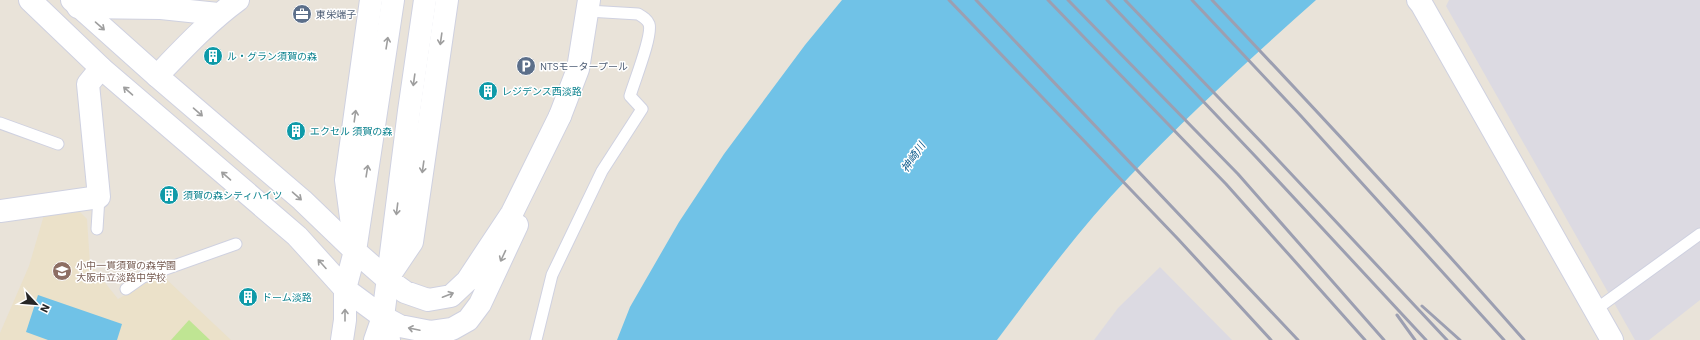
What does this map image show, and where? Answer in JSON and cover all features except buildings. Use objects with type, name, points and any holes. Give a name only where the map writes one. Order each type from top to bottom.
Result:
[{"type":"street","points":[[30,0],[101,68],[297,236],[344,289],[383,317],[400,326],[431,332],[452,329],[468,320],[480,304],[543,171],[560,116],[578,69],[589,6]]},
{"type":"street","points":[[157,76],[218,14],[238,0]]},
{"type":"street","points":[[355,252],[346,180],[371,0]]},
{"type":"street","points":[[342,340],[345,320],[344,289],[355,252],[393,0]]},
{"type":"street","points":[[375,340],[383,317],[426,0]]},
{"type":"street","points":[[388,279],[412,242],[446,0]]},
{"type":"street","points":[[1422,2],[1612,340]]},
{"type":"street","points":[[75,4],[161,8],[218,14]]},
{"type":"street","points":[[75,4],[302,200],[355,252],[405,292],[428,300],[451,296],[467,281],[512,213],[560,116]]},
{"type":"street","points":[[0,211],[99,197],[88,84],[101,68]]},
{"type":"street","points":[[383,317],[388,340]]},
{"type":"lane","points":[[536,340],[552,275],[602,171],[642,109],[630,96],[648,41],[650,25],[646,18],[638,14],[589,6]]},
{"type":"lane","points":[[0,123],[58,144]]},
{"type":"lane","points":[[97,229],[99,197]]},
{"type":"lane","points":[[1595,310],[1700,234]]},
{"type":"lane","points":[[126,289],[143,277],[236,244]]},
{"type":"shaded area","points":[[1449,0],[1700,0],[1700,300],[1649,340],[1635,340],[1446,6]]},
{"type":"shaded area","name":"小中一貫須賀の森学園 大阪市立淡路中学校","points":[[77,209],[87,219],[90,264],[118,299],[147,282],[164,277],[231,340],[0,340],[0,333],[29,266],[44,215]]},
{"type":"shaded area","points":[[1160,267],[1232,340],[1094,340],[1118,308]]},
{"type":"green space","points":[[189,320],[210,340],[171,340]]},
{"type":"water","name":"神崎川","points":[[842,0],[1316,0],[1174,131],[1111,196],[1044,277],[997,340],[617,340],[630,307],[679,222],[724,154],[805,45]]},
{"type":"water","points":[[38,295],[122,324],[117,340],[48,340],[26,332]]},
{"type":"railway","points":[[949,0],[1178,239],[1271,340]]},
{"type":"railway","points":[[976,0],[1298,340]]},
{"type":"railway","points":[[1048,0],[1226,184],[1365,340]]},
{"type":"railway","points":[[1068,0],[1238,174],[1384,340]]},
{"type":"railway","points":[[1107,0],[1256,157],[1426,340]]},
{"type":"railway","points":[[1125,0],[1265,146],[1447,340]]},
{"type":"railway","points":[[1192,0],[1301,116],[1504,340]]},
{"type":"railway","points":[[1212,0],[1370,168],[1524,340]]},
{"type":"railway","points":[[1422,306],[1460,340]]},
{"type":"railway","points":[[1397,315],[1415,340]]},
{"type":"place","name":"東栄端子","points":[[302,14]]},
{"type":"place","name":"ル・グラン須賀の森","points":[[213,56]]},
{"type":"place","name":"NTSモータープール","points":[[526,66]]},
{"type":"place","name":"レジデンス西淡路","points":[[488,91]]},
{"type":"place","name":"エクセル 須賀の森","points":[[296,131]]},
{"type":"place","name":"須賀の森シティハイツ","points":[[169,195]]},
{"type":"place","name":"小中一貫須賀の森学園 大阪市立淡路中学校","points":[[62,271]]},
{"type":"place","name":"ドーム淡路","points":[[248,297]]}]
